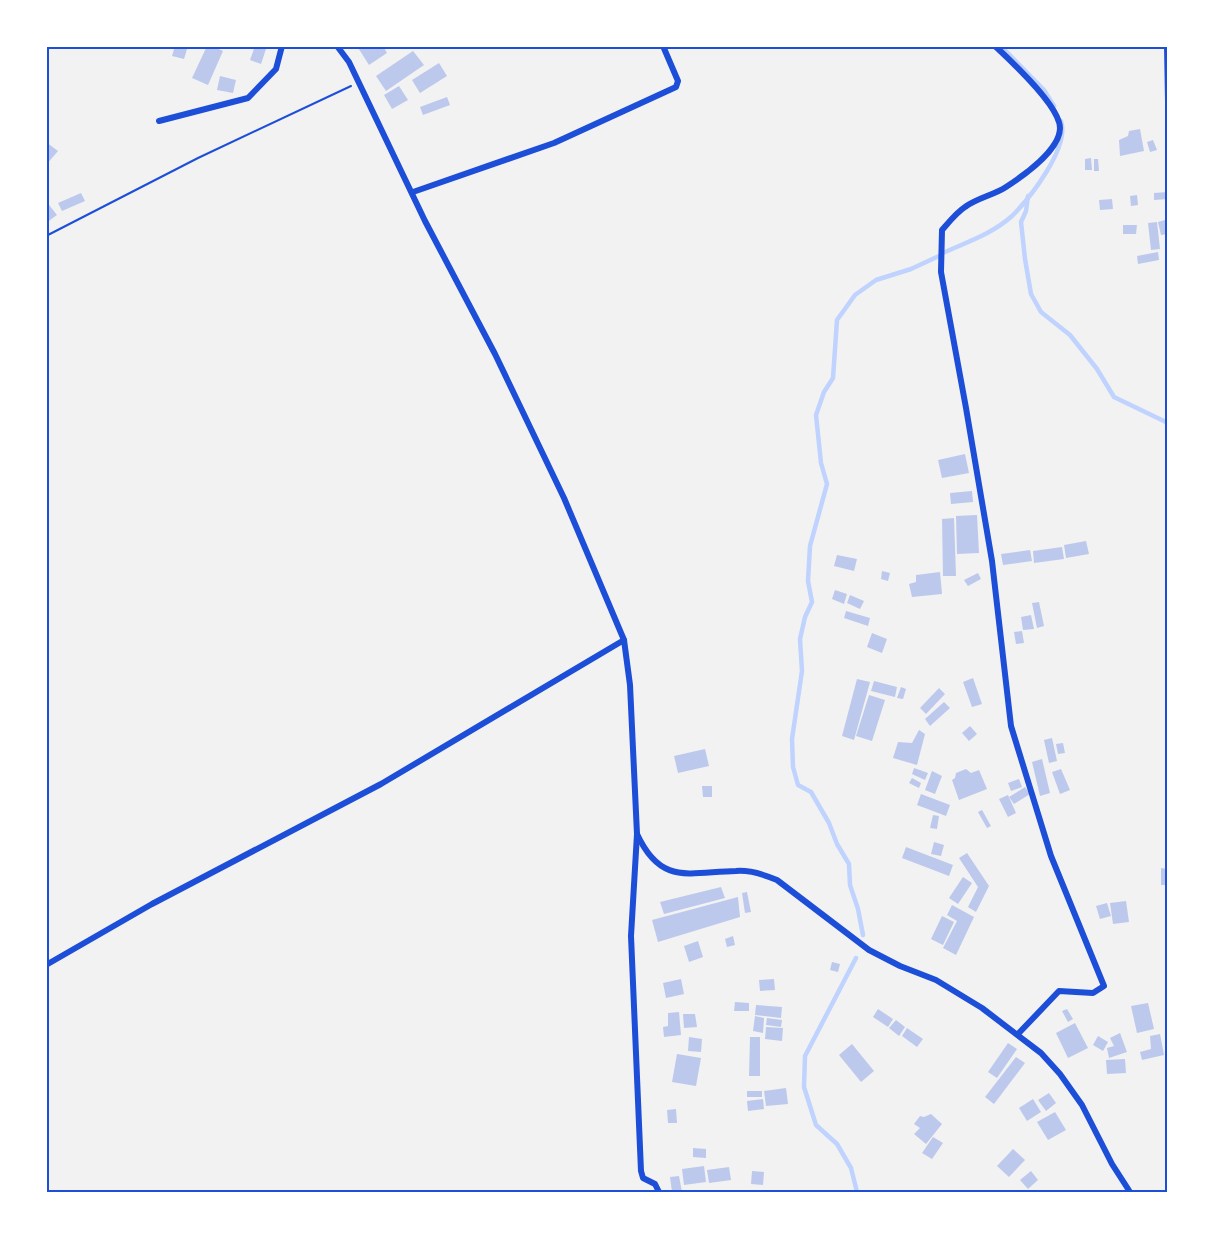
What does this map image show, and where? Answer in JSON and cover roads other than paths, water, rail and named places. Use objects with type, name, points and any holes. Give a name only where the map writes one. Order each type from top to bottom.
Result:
[{"type":"street","points":[[159,122],[248,98],[276,69],[282,46]]},
{"type":"street","points":[[337,46],[349,62],[425,221],[495,354],[564,498],[624,640],[630,685],[637,834],[631,936],[641,1171],[643,1178],[656,1184],[659,1192]]},
{"type":"street","points":[[413,192],[554,143],[676,87],[678,81],[663,46]]},
{"type":"street","points":[[995,46],[1041,92],[1056,114],[1060,128],[1054,145],[1040,161],[1005,188],[965,207],[942,230],[940,272],[992,561],[1011,726],[1051,856],[1104,986],[1092,993],[1059,991],[1018,1035]]},
{"type":"street","points":[[1167,46],[1167,101]]},
{"type":"street","points":[[46,965],[152,904],[381,783],[624,640]]},
{"type":"street","points":[[637,834],[646,853],[658,864],[673,872],[690,874],[738,870],[759,873],[777,880],[869,950],[900,966],[936,980],[982,1008],[1041,1053],[1060,1074],[1082,1106],[1112,1164],[1130,1192]]},
{"type":"waterway","points":[[1001,46],[1044,90],[1054,106]]},
{"type":"waterway","points":[[943,253],[996,228],[1020,208],[1047,172],[1054,158],[1060,144],[1061,121]]},
{"type":"waterway","points":[[1028,196],[1026,211],[1021,222],[1025,259],[1031,294],[1041,312],[1070,335],[1097,369],[1114,397],[1168,423]]},
{"type":"waterway","points":[[863,935],[850,885],[849,864],[811,792],[798,785],[793,767],[792,739],[802,671],[800,639],[805,617],[812,602],[808,581],[810,546],[827,484],[821,463],[816,415],[824,392],[833,378],[837,320],[855,295],[876,280],[911,269],[939,256]]},
{"type":"waterway","points":[[856,958],[805,1056],[804,1087],[816,1125],[837,1144],[851,1168],[857,1192]]}]
